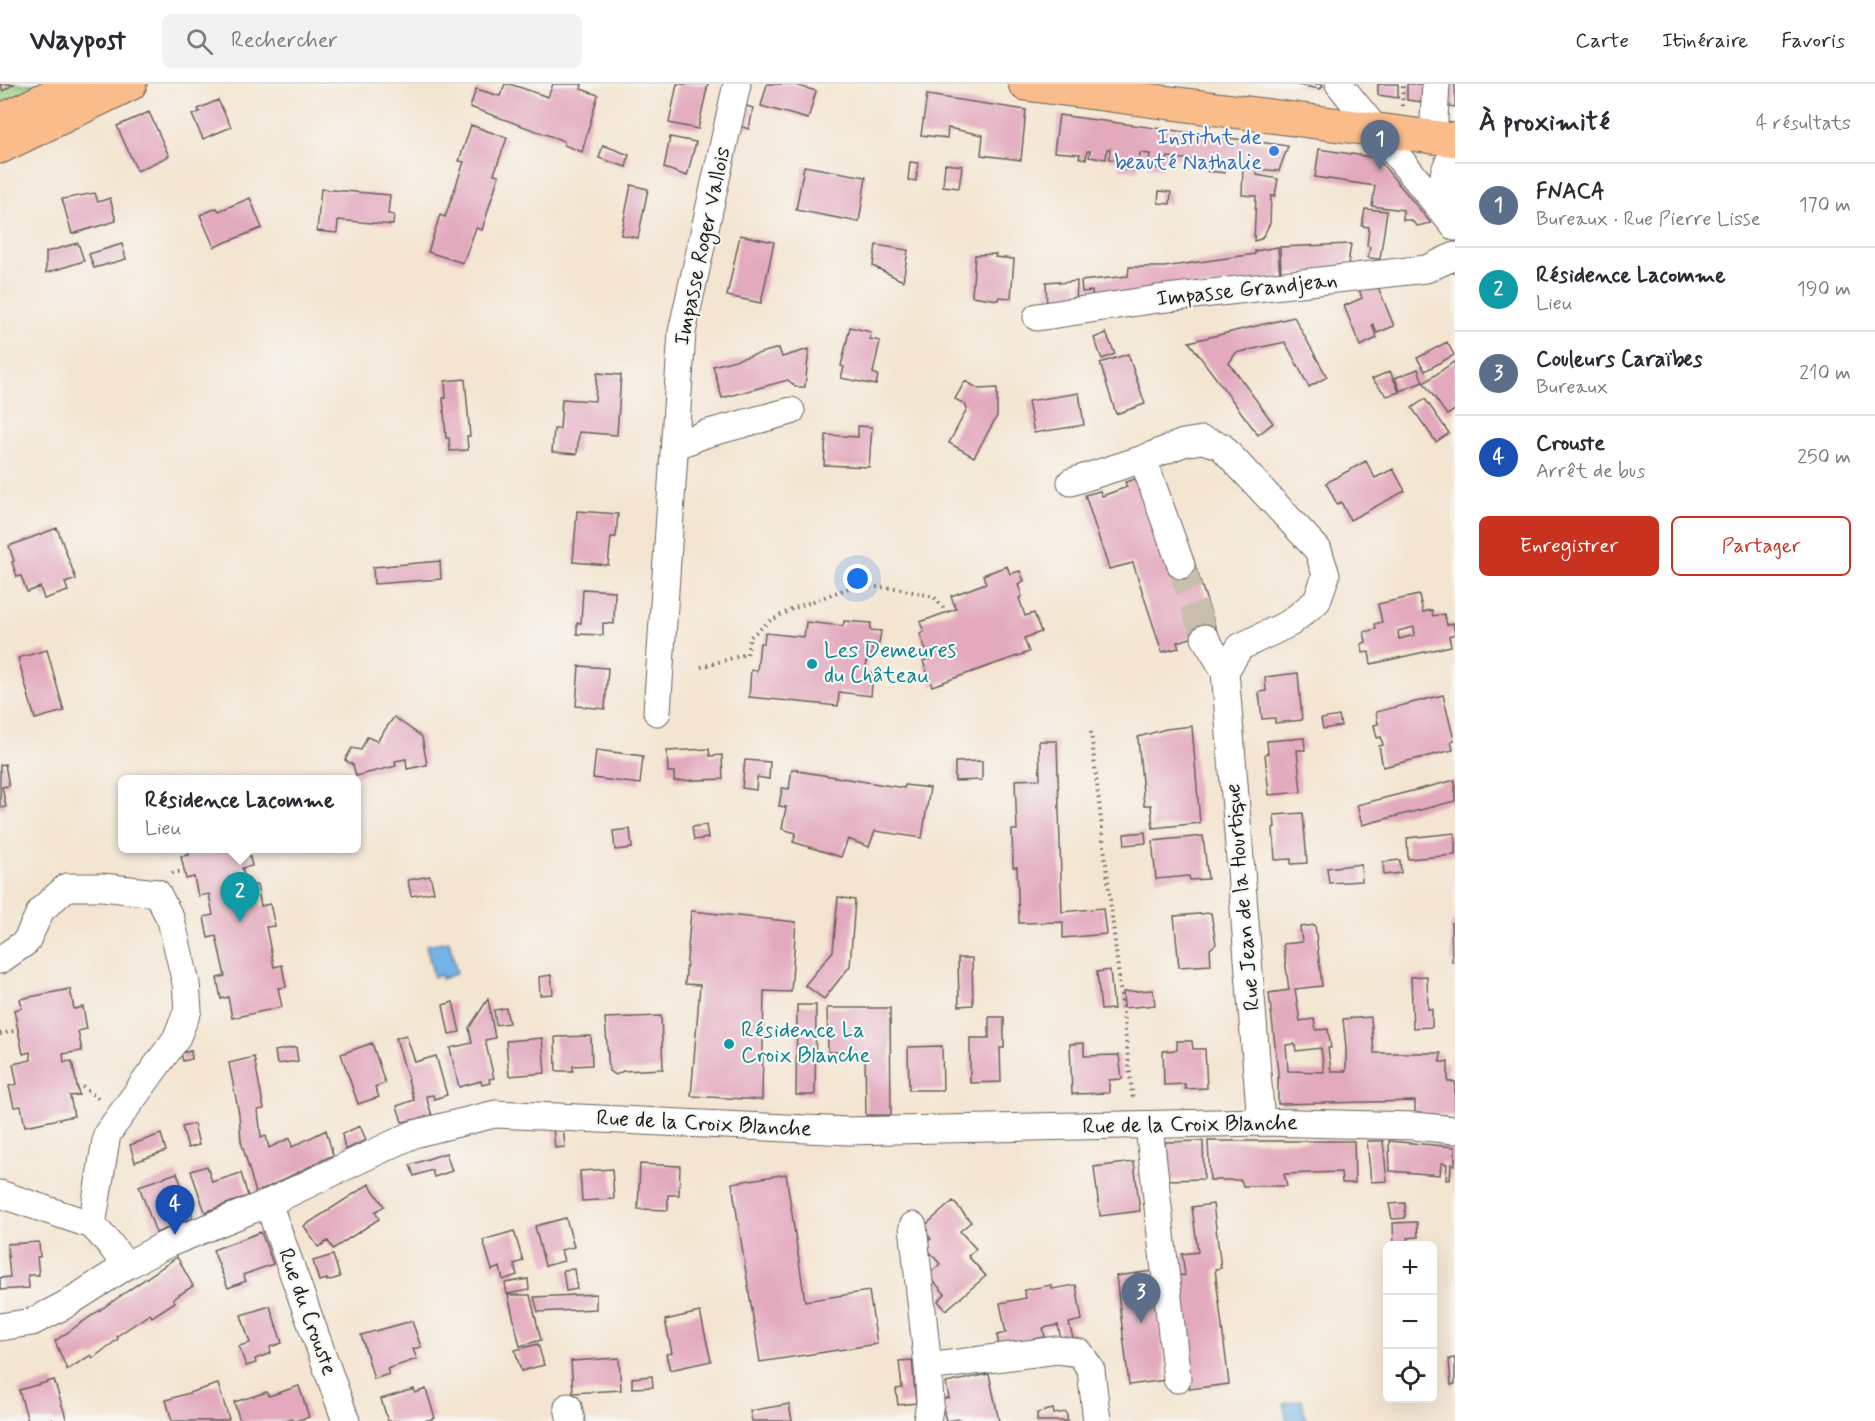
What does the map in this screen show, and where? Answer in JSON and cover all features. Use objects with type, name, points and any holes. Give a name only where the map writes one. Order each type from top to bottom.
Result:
[{"type":"main road","points":[[0,122],[76,84]]},
{"type":"main road","points":[[0,147],[129,84]]},
{"type":"main road","points":[[1028,84],[1376,130],[1448,143]]},
{"type":"street","name":"Impasse Roger Vallois","points":[[657,712],[682,332],[737,84]]},
{"type":"street","points":[[1339,84],[1455,227]]},
{"type":"street","points":[[1436,84],[1448,143],[1443,185],[1455,222]]},
{"type":"street","name":"Impasse Grandjean","points":[[1037,316],[1158,299],[1426,269],[1455,256]]},
{"type":"street","points":[[675,446],[705,434],[791,411]]},
{"type":"street","points":[[1071,482],[1143,459],[1183,443],[1202,440],[1221,446],[1318,550],[1326,575],[1317,601],[1290,623],[1240,647],[1225,671]]},
{"type":"street","points":[[1143,459],[1181,565]]},
{"type":"street","name":"Rue Jean de la Hourtique","points":[[1205,638],[1225,671],[1261,1122]]},
{"type":"street","points":[[0,960],[26,942],[41,910],[67,887],[102,887],[157,893],[171,920],[186,983],[189,1010],[176,1039],[107,1134],[92,1225]]},
{"type":"street","name":"Rue de la Croix Blanche","points":[[0,1327],[32,1322],[65,1305],[126,1266],[165,1245],[268,1203],[414,1134],[495,1113],[848,1131],[1142,1119],[1414,1126],[1455,1130]]},
{"type":"street","points":[[1142,1119],[1177,1379]]},
{"type":"street","points":[[0,1194],[92,1225],[126,1266]]},
{"type":"street","name":"Rue du Crouste","points":[[268,1203],[346,1421]]},
{"type":"street","points":[[913,1226],[928,1367],[930,1403],[927,1421]]},
{"type":"street","points":[[928,1367],[1057,1350],[1080,1353],[1091,1370],[1097,1421]]},
{"type":"path","points":[[701,667],[747,654],[750,637],[770,621],[792,609],[854,586],[896,588],[934,597],[947,612]]},
{"type":"path","points":[[1091,732],[1142,1119]]},
{"type":"path","points":[[0,1034],[18,1030]]},
{"type":"green space","points":[[0,84],[45,84],[0,107]]},
{"type":"water","points":[[449,941],[457,973],[442,979],[441,975],[434,977],[426,945]]},
{"type":"water","points":[[1302,1400],[1306,1421],[1287,1421],[1284,1404]]},
{"type":"building","points":[[0,84],[14,84],[3,91]]},
{"type":"building","points":[[505,84],[548,97],[553,84],[582,84],[581,89],[598,95],[582,152],[564,145],[564,141],[470,107],[476,89],[500,96]]},
{"type":"building","points":[[677,84],[708,84],[698,129],[669,123]]},
{"type":"building","points":[[767,84],[792,84],[816,91],[808,119],[761,106]]},
{"type":"building","points":[[1292,84],[1322,84],[1323,86],[1320,89]]},
{"type":"building","points":[[1378,84],[1398,84],[1398,98],[1378,95]]},
{"type":"building","points":[[1407,84],[1431,84],[1430,103],[1407,100]]},
{"type":"building","points":[[1442,84],[1455,84],[1455,107],[1441,105]]},
{"type":"building","points":[[927,95],[1026,110],[1021,160],[981,155],[983,135],[948,128],[947,138],[921,135]]},
{"type":"building","points":[[218,100],[231,127],[203,139],[192,115],[200,112],[198,109]]},
{"type":"building","points":[[743,105],[753,108],[749,129],[739,126]]},
{"type":"building","points":[[149,112],[169,156],[137,171],[117,126]]},
{"type":"building","points":[[1059,115],[1288,146],[1279,171],[1256,169],[1257,175],[1278,179],[1275,196],[1271,196],[1270,223],[1266,231],[1261,239],[1254,241],[1256,196],[1242,195],[1243,167],[1226,164],[1225,173],[1207,171],[1208,162],[1168,157],[1167,161],[1163,161],[1161,169],[1148,167],[1150,154],[1140,153],[1138,171],[1120,169],[1121,161],[1109,159],[1110,149],[1107,149],[1106,159],[1089,157],[1090,151],[1087,151],[1086,159],[1079,158],[1080,154],[1054,152]]},
{"type":"building","points":[[471,125],[507,138],[494,174],[499,175],[482,230],[476,228],[463,263],[428,252],[440,215],[445,217],[464,162],[459,161]]},
{"type":"building","points":[[670,137],[696,142],[687,176],[664,168]]},
{"type":"building","points":[[603,145],[629,155],[626,167],[599,158]]},
{"type":"building","points":[[1319,149],[1377,158],[1431,223],[1417,226],[1411,220],[1403,220],[1403,210],[1372,206],[1375,186],[1315,177]]},
{"type":"building","points":[[910,162],[918,163],[916,181],[908,180]]},
{"type":"building","points":[[945,164],[962,166],[959,188],[943,186]]},
{"type":"building","points":[[804,166],[866,177],[859,222],[796,210]]},
{"type":"building","points":[[631,185],[648,189],[638,238],[621,235]]},
{"type":"building","points":[[321,189],[390,195],[388,214],[394,215],[393,225],[338,220],[337,233],[317,231]]},
{"type":"building","points":[[1159,191],[1171,192],[1170,204],[1158,203]]},
{"type":"building","points":[[95,193],[98,202],[110,198],[116,221],[72,234],[62,199]]},
{"type":"building","points":[[250,198],[262,228],[214,247],[200,215],[217,208],[219,211]]},
{"type":"building","points":[[1365,209],[1387,211],[1380,259],[1368,258],[1369,227],[1362,226]]},
{"type":"building","points":[[740,235],[774,242],[761,303],[727,296]]},
{"type":"building","points":[[78,243],[84,261],[46,273],[46,252]]},
{"type":"building","points":[[122,244],[126,259],[94,268],[89,254]]},
{"type":"building","points":[[1351,244],[1347,271],[1281,274],[1280,247]]},
{"type":"building","points":[[876,245],[908,250],[903,281],[873,266]]},
{"type":"building","points":[[1278,247],[1280,277],[1093,302],[1092,291],[1082,292],[1081,281],[1128,276],[1129,267],[1164,267],[1255,254],[1255,251]]},
{"type":"building","points":[[996,254],[995,257],[1014,259],[1011,298],[999,297],[998,300],[972,296],[975,255]]},
{"type":"building","points":[[1059,281],[1059,283],[1077,281],[1076,305],[1047,309],[1046,282]]},
{"type":"building","points":[[1376,282],[1394,326],[1377,333],[1373,324],[1377,338],[1360,346],[1344,306],[1362,298],[1359,289]]},
{"type":"building","points":[[1294,317],[1327,377],[1309,387],[1285,342],[1236,353],[1229,363],[1273,423],[1258,435],[1189,342]]},
{"type":"building","points":[[850,327],[871,332],[870,339],[880,341],[873,373],[878,375],[876,385],[841,378],[844,367],[841,366]]},
{"type":"building","points":[[1106,333],[1115,354],[1102,359],[1094,338]]},
{"type":"building","points":[[1447,342],[1454,355],[1425,371],[1417,358]]},
{"type":"building","points":[[779,348],[782,357],[809,349],[805,387],[796,387],[788,380],[722,398],[713,366]]},
{"type":"building","points":[[1128,354],[1145,404],[1116,414],[1100,363]]},
{"type":"building","points":[[1455,361],[1455,410],[1447,415],[1424,383]]},
{"type":"building","points":[[1418,369],[1423,382],[1400,391],[1395,378]]},
{"type":"building","points":[[1390,371],[1399,392],[1387,396],[1372,379]]},
{"type":"building","points":[[597,373],[621,375],[617,435],[579,432],[577,454],[552,452],[554,429],[560,429],[562,399],[595,401]]},
{"type":"building","points":[[465,379],[470,436],[467,436],[468,450],[450,451],[449,438],[446,438],[443,398],[446,398],[445,381]]},
{"type":"building","points":[[965,381],[979,389],[997,388],[997,416],[974,457],[949,443],[967,409],[965,404],[955,399]]},
{"type":"building","points":[[1079,393],[1084,425],[1034,433],[1028,401]]},
{"type":"building","points":[[1425,399],[1449,433],[1436,442],[1412,408]]},
{"type":"building","points":[[858,426],[872,427],[869,467],[824,465],[826,435],[858,437]]},
{"type":"building","points":[[1366,461],[1375,478],[1393,469],[1405,491],[1350,520],[1341,502],[1337,504],[1326,483]]},
{"type":"building","points":[[1139,478],[1170,568],[1194,562],[1218,635],[1201,635],[1177,642],[1179,648],[1162,652],[1133,563],[1109,569],[1085,495],[1100,491],[1102,496],[1127,487],[1125,482]]},
{"type":"building","points":[[577,511],[618,514],[616,537],[611,537],[608,565],[573,562]]},
{"type":"building","points":[[57,528],[76,579],[65,583],[68,591],[44,599],[40,587],[27,592],[21,576],[17,577],[9,546]]},
{"type":"building","points":[[440,561],[441,579],[374,584],[373,567]]},
{"type":"building","name":"Les Demeures du Château","points":[[1007,566],[1010,574],[1020,571],[1024,581],[1018,584],[1022,597],[1019,598],[1025,616],[1034,613],[1041,632],[1024,638],[1029,652],[932,686],[923,661],[929,659],[920,634],[924,632],[920,622],[956,609],[951,596],[986,583],[983,575]]},
{"type":"building","points":[[583,589],[615,591],[614,624],[603,623],[603,635],[577,634],[577,623],[581,623]]},
{"type":"building","points":[[1419,595],[1423,612],[1432,610],[1433,616],[1444,614],[1447,625],[1453,623],[1455,634],[1449,636],[1451,646],[1371,664],[1369,652],[1363,653],[1361,644],[1366,642],[1364,632],[1376,629],[1375,624],[1382,622],[1378,604]],"holes":[[[1414,627],[1415,635],[1399,639],[1398,631]]]},
{"type":"building","name":"Les Demeures du Château","points":[[844,621],[871,623],[870,630],[881,631],[879,644],[873,643],[871,657],[867,656],[866,673],[873,673],[871,696],[839,692],[838,706],[749,697],[751,670],[757,671],[760,643],[764,643],[765,633],[804,637],[806,622],[843,626]]},
{"type":"building","points":[[47,650],[64,711],[35,719],[18,658]]},
{"type":"building","points":[[579,666],[608,668],[605,709],[576,706]]},
{"type":"building","points":[[1298,673],[1302,720],[1275,723],[1275,718],[1262,719],[1259,692],[1266,691],[1265,677]]},
{"type":"building","points":[[1443,695],[1454,740],[1451,741],[1453,750],[1383,767],[1379,746],[1383,745],[1381,737],[1377,738],[1374,725],[1378,724],[1376,712]]},
{"type":"building","points":[[1339,716],[1341,726],[1323,729],[1321,719]]},
{"type":"building","points":[[394,717],[422,737],[427,765],[407,769],[406,759],[395,761],[396,766],[356,775],[353,765],[345,760],[352,748],[361,750],[367,737],[377,741]]},
{"type":"building","points":[[1192,726],[1200,823],[1153,828],[1151,805],[1144,805],[1138,737],[1166,729]]},
{"type":"building","points":[[1304,738],[1305,750],[1297,750],[1301,792],[1269,795],[1265,754],[1268,753],[1267,741]]},
{"type":"building","points":[[1039,741],[1057,741],[1062,912],[1103,908],[1106,934],[1063,938],[1063,922],[1019,923],[1017,867],[1013,867],[1012,830],[1017,830],[1015,780],[1040,779]]},
{"type":"building","points":[[709,749],[710,756],[722,755],[723,779],[674,781],[674,772],[668,772],[667,751]]},
{"type":"building","points":[[596,750],[643,756],[640,784],[593,778]]},
{"type":"building","points":[[745,760],[770,762],[769,779],[757,777],[756,790],[742,788]]},
{"type":"building","points":[[982,761],[982,780],[955,781],[955,762]]},
{"type":"building","points":[[5,764],[9,786],[2,787],[6,807],[0,808],[0,765]]},
{"type":"building","points":[[792,769],[904,788],[905,785],[930,788],[922,838],[875,831],[869,847],[848,839],[841,857],[793,842],[796,833],[782,829],[786,807],[779,806],[782,788],[789,789]]},
{"type":"building","points":[[1455,780],[1455,801],[1362,825],[1357,805]]},
{"type":"building","points":[[1303,813],[1307,863],[1291,864],[1291,859],[1275,860],[1274,815]]},
{"type":"building","points":[[706,825],[708,838],[694,840],[692,827]]},
{"type":"building","points":[[630,829],[632,848],[615,850],[613,831]]},
{"type":"building","points":[[1145,832],[1146,843],[1125,845],[1124,834]]},
{"type":"building","points":[[1455,833],[1455,855],[1408,859],[1407,838]]},
{"type":"building","points":[[1203,836],[1208,879],[1190,880],[1189,876],[1156,879],[1152,841]]},
{"type":"building","points":[[189,853],[249,853],[252,866],[242,868],[247,887],[257,885],[261,906],[270,904],[275,926],[266,927],[274,967],[282,965],[286,987],[278,988],[282,1007],[232,1018],[228,997],[221,999],[217,978],[225,976],[216,936],[208,938],[204,917],[213,915],[209,894],[198,896],[194,877],[186,879],[181,856],[189,855]]},
{"type":"building","points":[[1400,860],[1401,873],[1384,875],[1383,862]]},
{"type":"building","points":[[1361,864],[1362,881],[1329,883],[1327,868]]},
{"type":"building","points":[[430,876],[434,892],[411,896],[408,880]]},
{"type":"building","points":[[838,897],[855,900],[850,966],[824,999],[805,985],[833,951]]},
{"type":"building","name":"Résidence La Croix Blanche","points":[[691,911],[796,922],[791,992],[764,991],[762,1100],[691,1096],[700,985],[685,984]]},
{"type":"building","points":[[1211,913],[1216,944],[1210,949],[1211,965],[1179,967],[1174,916]]},
{"type":"building","points":[[1451,923],[1455,923],[1455,962],[1452,962]]},
{"type":"building","points":[[1315,925],[1322,986],[1295,989],[1300,1021],[1314,1019],[1316,1030],[1328,1029],[1331,1071],[1346,1071],[1343,1019],[1371,1017],[1374,1053],[1441,1053],[1440,1062],[1448,1062],[1448,1082],[1455,1082],[1455,1116],[1415,1113],[1415,1101],[1278,1104],[1278,1072],[1269,993],[1289,990],[1283,944],[1302,942],[1300,927]],"holes":[[[1295,1044],[1296,1051],[1321,1048],[1324,1072],[1288,1071],[1286,1045]]]},
{"type":"building","points":[[958,958],[972,958],[973,1005],[959,1006]]},
{"type":"building","points":[[1110,970],[1114,1009],[1101,1010],[1097,972]]},
{"type":"building","points":[[551,975],[553,994],[540,995],[539,977]]},
{"type":"building","points":[[1427,976],[1428,1009],[1432,1009],[1432,1027],[1413,1028],[1411,977]]},
{"type":"building","points":[[70,989],[74,1009],[83,1007],[87,1029],[78,1031],[82,1051],[63,1054],[64,1062],[72,1061],[79,1095],[70,1096],[74,1116],[25,1126],[21,1106],[14,1107],[9,1086],[17,1084],[13,1064],[31,1060],[30,1052],[23,1054],[14,1010],[22,1008],[20,999]]},
{"type":"building","points":[[1153,990],[1155,1005],[1124,1008],[1123,992]]},
{"type":"building","points":[[488,999],[495,1038],[485,1040],[494,1078],[489,1079],[490,1083],[482,1085],[481,1081],[459,1087],[450,1048],[472,1043],[469,1028]]},
{"type":"building","points":[[453,1002],[460,1032],[449,1034],[443,1005]]},
{"type":"building","points":[[797,1005],[816,1005],[815,1095],[796,1095]]},
{"type":"building","points":[[506,1008],[509,1023],[496,1025],[494,1010]]},
{"type":"building","points":[[827,1008],[890,1008],[891,1115],[866,1115],[865,1052],[828,1052]]},
{"type":"building","points":[[661,1016],[663,1069],[623,1071],[616,1075],[609,1071],[605,1018]]},
{"type":"building","points":[[989,1017],[1004,1017],[1004,1048],[1000,1048],[1001,1082],[970,1083],[970,1038],[989,1038]]},
{"type":"building","points":[[406,1035],[415,1062],[436,1056],[447,1095],[434,1099],[433,1095],[426,1096],[432,1116],[402,1122],[397,1106],[414,1100],[396,1038]]},
{"type":"building","points":[[591,1036],[592,1065],[573,1066],[573,1071],[556,1071],[555,1037]]},
{"type":"building","points":[[542,1038],[545,1073],[509,1076],[506,1041]]},
{"type":"building","points":[[1177,1041],[1192,1041],[1193,1049],[1205,1049],[1207,1088],[1185,1089],[1185,1084],[1164,1085],[1163,1051],[1177,1050]]},
{"type":"building","points":[[372,1043],[385,1083],[375,1087],[379,1097],[358,1104],[341,1054]]},
{"type":"building","points":[[1084,1043],[1084,1056],[1119,1055],[1122,1079],[1109,1080],[1109,1093],[1072,1094],[1070,1044]]},
{"type":"building","points":[[942,1046],[943,1090],[909,1090],[908,1047]]},
{"type":"building","points":[[296,1047],[298,1061],[277,1064],[275,1051]]},
{"type":"building","points":[[191,1051],[192,1059],[183,1061],[181,1053]]},
{"type":"building","points":[[254,1057],[264,1109],[258,1110],[261,1137],[266,1136],[269,1148],[290,1138],[292,1147],[326,1130],[333,1155],[256,1193],[241,1141],[239,1114],[229,1063]]},
{"type":"building","points":[[194,1124],[199,1145],[188,1148],[182,1127]]},
{"type":"building","points":[[360,1126],[366,1140],[345,1150],[342,1134]]},
{"type":"building","points":[[563,1127],[565,1147],[555,1148],[553,1128]]},
{"type":"building","points":[[161,1134],[166,1151],[135,1162],[130,1145]]},
{"type":"building","points":[[1203,1141],[1204,1179],[1167,1180],[1165,1142]]},
{"type":"building","points":[[1208,1141],[1354,1141],[1355,1183],[1342,1183],[1341,1172],[1284,1174],[1287,1186],[1243,1186],[1241,1180],[1210,1180]]},
{"type":"building","points":[[1367,1141],[1383,1141],[1387,1181],[1371,1182]]},
{"type":"building","points":[[1389,1141],[1455,1147],[1455,1165],[1451,1164],[1450,1180],[1446,1180],[1447,1164],[1441,1163],[1440,1175],[1390,1171]]},
{"type":"building","points":[[446,1153],[452,1171],[434,1177],[432,1170],[414,1176],[410,1165]]},
{"type":"building","points":[[1134,1162],[1140,1211],[1100,1216],[1094,1167]]},
{"type":"building","points":[[640,1164],[680,1166],[679,1195],[668,1195],[668,1210],[638,1209]]},
{"type":"building","points":[[207,1166],[212,1182],[241,1173],[248,1196],[205,1212],[191,1171]]},
{"type":"building","points":[[612,1169],[614,1199],[582,1201],[580,1171]]},
{"type":"building","points":[[177,1173],[193,1218],[156,1233],[139,1186]]},
{"type":"building","points":[[786,1174],[805,1301],[869,1291],[877,1344],[760,1362],[732,1183]]},
{"type":"building","points":[[369,1184],[384,1206],[375,1212],[379,1219],[333,1249],[328,1241],[318,1247],[304,1226]]},
{"type":"building","points":[[953,1201],[971,1222],[960,1231],[976,1249],[968,1256],[986,1276],[946,1310],[938,1301],[945,1294],[928,1275],[940,1264],[924,1245],[931,1239],[922,1228]]},
{"type":"building","points":[[1405,1203],[1405,1218],[1392,1219],[1389,1204]]},
{"type":"building","points":[[1213,1204],[1221,1268],[1215,1269],[1229,1384],[1190,1389],[1176,1276],[1185,1275],[1182,1254],[1198,1252],[1192,1207]]},
{"type":"building","points":[[566,1218],[574,1247],[561,1250],[564,1261],[545,1266],[535,1226]]},
{"type":"building","points":[[1417,1222],[1418,1237],[1408,1238],[1408,1241],[1394,1241],[1393,1223]]},
{"type":"building","points":[[514,1231],[523,1261],[514,1264],[517,1275],[503,1280],[500,1267],[492,1270],[483,1240]]},
{"type":"building","points":[[261,1232],[273,1264],[243,1275],[246,1281],[228,1288],[213,1250]]},
{"type":"building","points":[[39,1242],[40,1257],[37,1257],[39,1275],[28,1275],[29,1288],[0,1290],[0,1278],[10,1277],[7,1244]]},
{"type":"building","points":[[333,1255],[340,1277],[319,1281],[313,1261]]},
{"type":"building","points":[[177,1257],[193,1286],[173,1299],[175,1302],[152,1317],[150,1314],[117,1336],[118,1339],[93,1358],[91,1355],[67,1370],[55,1341]]},
{"type":"building","points":[[574,1269],[577,1289],[566,1291],[563,1270]]},
{"type":"building","points":[[1153,1271],[1166,1380],[1129,1385],[1116,1276]]},
{"type":"building","points":[[528,1279],[529,1290],[507,1294],[505,1283]]},
{"type":"building","points":[[1051,1285],[1052,1289],[1076,1285],[1082,1320],[1069,1323],[1073,1338],[1061,1340],[1058,1325],[1043,1328],[1045,1337],[999,1346],[997,1335],[1006,1333],[1000,1303],[1026,1298],[1024,1290]]},
{"type":"building","points":[[596,1294],[596,1309],[538,1312],[534,1297]]},
{"type":"building","points":[[508,1295],[530,1295],[541,1340],[520,1346]]},
{"type":"building","points":[[270,1306],[282,1343],[270,1347],[271,1353],[255,1359],[256,1363],[246,1366],[239,1346],[250,1343],[241,1315]]},
{"type":"building","points":[[700,1312],[711,1361],[670,1370],[666,1354],[672,1353],[665,1320]]},
{"type":"building","points":[[412,1321],[421,1347],[413,1349],[417,1359],[387,1369],[389,1374],[374,1379],[361,1335]]},
{"type":"building","points":[[538,1344],[544,1365],[521,1371],[515,1350]]},
{"type":"building","points":[[619,1358],[621,1390],[573,1393],[571,1361]]},
{"type":"building","points":[[1455,1358],[1455,1384],[1451,1385],[1449,1359]]},
{"type":"building","points":[[912,1360],[916,1403],[898,1405],[896,1389],[902,1388],[899,1361]]},
{"type":"building","points":[[989,1374],[999,1421],[960,1421],[959,1419],[946,1421],[941,1399],[949,1398],[946,1383]]},
{"type":"building","points":[[652,1376],[653,1387],[632,1388],[632,1378]]},
{"type":"building","points":[[54,1380],[67,1421],[53,1421],[52,1419],[28,1421],[19,1390]]},
{"type":"building","points":[[218,1384],[229,1419],[172,1421],[166,1400]]},
{"type":"building","points":[[299,1386],[309,1417],[295,1421],[292,1419],[240,1421],[234,1402],[267,1392],[269,1396]]},
{"type":"building","points":[[414,1389],[415,1393],[426,1389],[435,1418],[424,1421],[388,1421],[381,1399]]},
{"type":"building","points":[[789,1404],[792,1421],[752,1421],[750,1411]]},
{"type":"building","points":[[1053,1409],[1054,1414],[1066,1412],[1068,1421],[1037,1421],[1037,1413]]},
{"type":"tunnel","points":[[1181,565],[1205,638]]},
{"type":"place","name":"Institut de beauté Nathalie","points":[[1274,151]]},
{"type":"place","name":"FNACA","points":[[1380,170]]},
{"type":"place","name":"Les Demeures du Château","points":[[812,664]]},
{"type":"place","name":"Résidence Lacomme","points":[[240,922]]},
{"type":"place","name":"Résidence La Croix Blanche","points":[[729,1044]]},
{"type":"place","name":"Crouste","points":[[175,1235]]},
{"type":"place","name":"Couleurs Caraïbes","points":[[1141,1323]]}]
